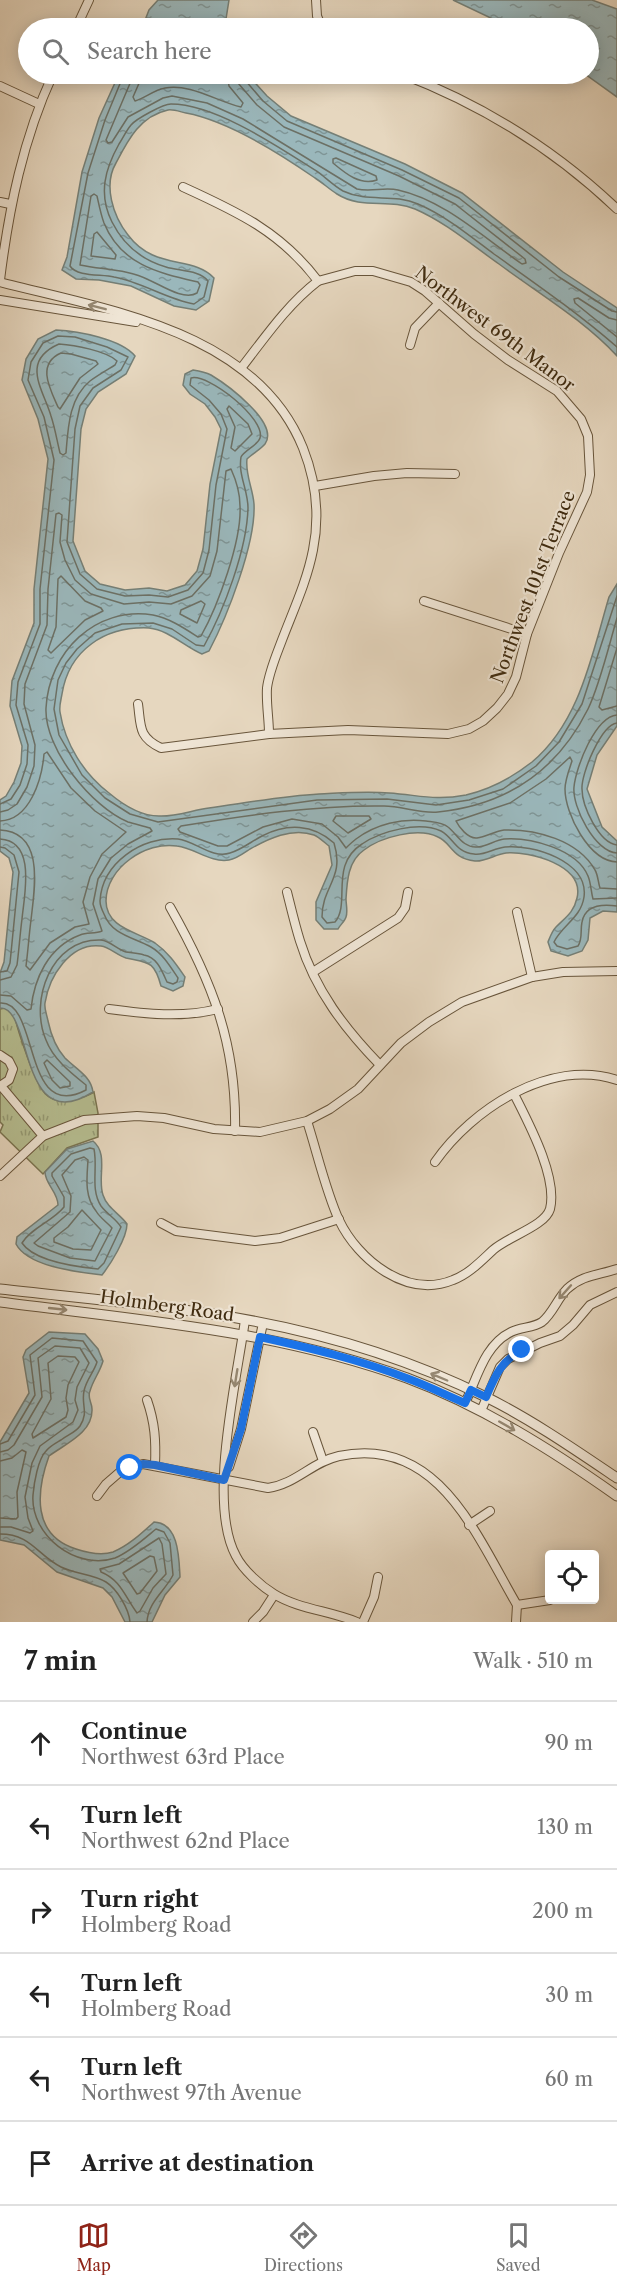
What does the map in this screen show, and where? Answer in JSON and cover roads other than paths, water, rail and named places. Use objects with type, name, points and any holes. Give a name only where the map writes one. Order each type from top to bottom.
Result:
[{"type":"street","points":[[81,18],[89,0]]},
{"type":"street","points":[[316,0],[318,18]]},
{"type":"street","points":[[48,84],[39,104],[10,204],[0,281],[153,324],[189,338],[242,367],[281,406],[297,433],[309,462],[315,486],[315,538],[310,565],[273,663],[267,688],[269,734]]},
{"type":"street","points":[[425,84],[472,104],[526,136],[585,180],[617,209]]},
{"type":"street","points":[[0,86],[39,104]]},
{"type":"street","points":[[183,187],[260,225],[302,260],[318,281],[287,308],[242,367]]},
{"type":"street","points":[[0,202],[10,204]]},
{"type":"street","name":"Northwest 69th Manor","points":[[318,281],[355,271],[373,271],[411,282],[508,360],[557,391],[581,419],[588,436]]},
{"type":"street","points":[[0,300],[109,319],[153,324]]},
{"type":"street","points":[[410,345],[415,328],[439,303]]},
{"type":"street","name":"Northwest 101st Terrace","points":[[138,704],[142,732],[149,742],[161,748],[269,734],[348,730],[438,734],[469,729],[483,721],[508,694],[516,677],[527,634],[559,553],[587,492],[591,475],[588,436]]},
{"type":"street","points":[[315,486],[407,473],[455,474]]},
{"type":"street","points":[[424,601],[527,634]]},
{"type":"street","points":[[287,892],[300,944],[336,1015],[355,1040],[380,1065]]},
{"type":"street","points":[[313,972],[398,918],[405,908],[408,892]]},
{"type":"street","points":[[170,907],[195,951],[225,1031],[236,1104],[236,1131]]},
{"type":"street","points":[[517,912],[532,977]]},
{"type":"street","points":[[0,1176],[44,1136],[84,1120],[137,1116],[164,1118],[214,1129],[260,1132],[307,1121],[330,1109],[358,1089],[401,1043],[429,1022],[462,1002],[532,977],[563,972],[617,971]]},
{"type":"street","points":[[109,1009],[148,1014],[197,1014],[218,1009]]},
{"type":"street","points":[[0,1054],[9,1061],[13,1069],[9,1080],[0,1086],[44,1136]]},
{"type":"street","points":[[435,1162],[467,1124],[489,1107],[514,1094],[562,1077],[591,1076],[617,1080]]},
{"type":"street","points":[[307,1121],[339,1219],[350,1240],[380,1269],[417,1284],[437,1285],[453,1280],[471,1270],[501,1244],[518,1233],[539,1224],[547,1217],[551,1207],[551,1198],[544,1161],[536,1136],[514,1094]]},
{"type":"street","points":[[161,1223],[176,1231],[255,1241],[280,1238],[339,1219]]},
{"type":"street","points":[[465,1403],[486,1357],[498,1341],[513,1331],[542,1322],[567,1289],[583,1278],[617,1269]]},
{"type":"street","name":"Holmberg Road","points":[[0,1288],[212,1314],[319,1336],[367,1350],[413,1366],[486,1397],[561,1439],[617,1478]]},
{"type":"street","points":[[481,1411],[500,1366],[508,1359],[540,1342],[560,1336],[590,1305],[617,1292]]},
{"type":"street","name":"Holmberg Road","points":[[0,1302],[167,1322],[260,1337],[314,1349],[396,1375],[465,1403],[552,1453],[617,1496]]},
{"type":"street","points":[[245,1320],[228,1428],[224,1480],[224,1520],[236,1556],[247,1570],[274,1595],[357,1622]]},
{"type":"street","points":[[224,1480],[241,1429],[262,1323]]},
{"type":"street","points":[[147,1400],[154,1419],[156,1435],[155,1465]]},
{"type":"street","points":[[313,1432],[323,1461]]},
{"type":"street","points":[[97,1496],[106,1484],[121,1472],[143,1464],[268,1488],[283,1485],[323,1461],[338,1456],[357,1454],[399,1459],[424,1471],[440,1485],[469,1525],[517,1605],[516,1622]]},
{"type":"street","points":[[469,1525],[490,1511]]},
{"type":"street","points":[[363,1622],[374,1597],[378,1577]]},
{"type":"street","points":[[253,1622],[274,1595]]},
{"type":"street","points":[[517,1605],[545,1600]]},
{"type":"water","points":[[158,0],[229,0],[226,18],[146,18],[149,10]]},
{"type":"water","points":[[453,0],[592,0],[617,9],[617,97],[599,84],[599,18],[491,18]]},
{"type":"water","points":[[114,84],[256,84],[291,116],[405,164],[462,193],[563,272],[617,308],[617,356],[560,307],[437,220],[405,206],[356,202],[346,199],[286,158],[236,130],[202,117],[172,110],[158,113],[142,123],[136,130],[112,172],[110,190],[118,219],[128,235],[139,246],[150,254],[195,267],[214,278],[209,301],[196,310],[174,306],[131,286],[99,280],[76,279],[62,270],[67,257],[82,172],[99,118]]},
{"type":"water","points":[[56,330],[87,334],[110,341],[135,356],[126,374],[98,392],[86,409],[81,429],[73,541],[85,571],[100,584],[125,590],[149,588],[167,591],[185,585],[197,571],[203,549],[210,484],[221,429],[205,404],[190,394],[183,385],[185,374],[193,370],[204,372],[239,395],[258,415],[268,435],[265,444],[247,459],[254,504],[250,539],[232,600],[209,651],[202,654],[156,629],[133,628],[104,636],[92,644],[81,653],[66,678],[60,710],[71,747],[92,777],[132,809],[165,816],[305,795],[380,792],[445,798],[466,795],[493,786],[532,762],[562,727],[582,686],[609,597],[617,584],[617,726],[597,755],[587,789],[602,827],[617,841],[617,912],[603,911],[590,918],[588,940],[582,951],[568,956],[551,951],[548,942],[553,930],[574,907],[577,887],[573,877],[564,869],[541,858],[506,853],[475,861],[456,854],[443,840],[430,834],[410,833],[380,841],[364,850],[352,866],[348,878],[347,913],[338,929],[324,929],[316,920],[316,902],[332,865],[329,846],[314,835],[297,832],[281,835],[264,841],[229,860],[215,859],[177,846],[153,848],[130,859],[120,868],[108,889],[107,910],[111,917],[124,928],[164,950],[185,977],[183,986],[173,991],[161,986],[156,971],[149,964],[126,958],[101,946],[90,946],[71,955],[56,972],[47,993],[45,1010],[52,1036],[59,1050],[86,1077],[93,1092],[69,1102],[51,1098],[39,1086],[18,1027],[10,1013],[0,1008],[0,973],[4,962],[13,872],[9,858],[0,851],[0,800],[6,796],[14,782],[21,763],[22,746],[10,706],[12,681],[34,623],[34,589],[48,459],[38,419],[22,380],[26,359],[38,339]]},
{"type":"water","points":[[93,1141],[98,1146],[102,1159],[103,1195],[107,1204],[127,1224],[121,1244],[102,1275],[67,1270],[42,1263],[22,1252],[16,1244],[17,1237],[58,1205],[45,1172],[67,1149]]},
{"type":"water","points":[[49,1332],[85,1334],[98,1349],[103,1361],[89,1393],[92,1409],[88,1425],[77,1437],[49,1456],[40,1498],[45,1523],[51,1534],[62,1542],[90,1553],[99,1554],[113,1552],[124,1546],[154,1522],[168,1528],[176,1543],[180,1577],[165,1595],[152,1622],[125,1622],[112,1597],[103,1588],[57,1572],[24,1545],[0,1540],[0,1442],[29,1393],[23,1357],[26,1350]]}]
